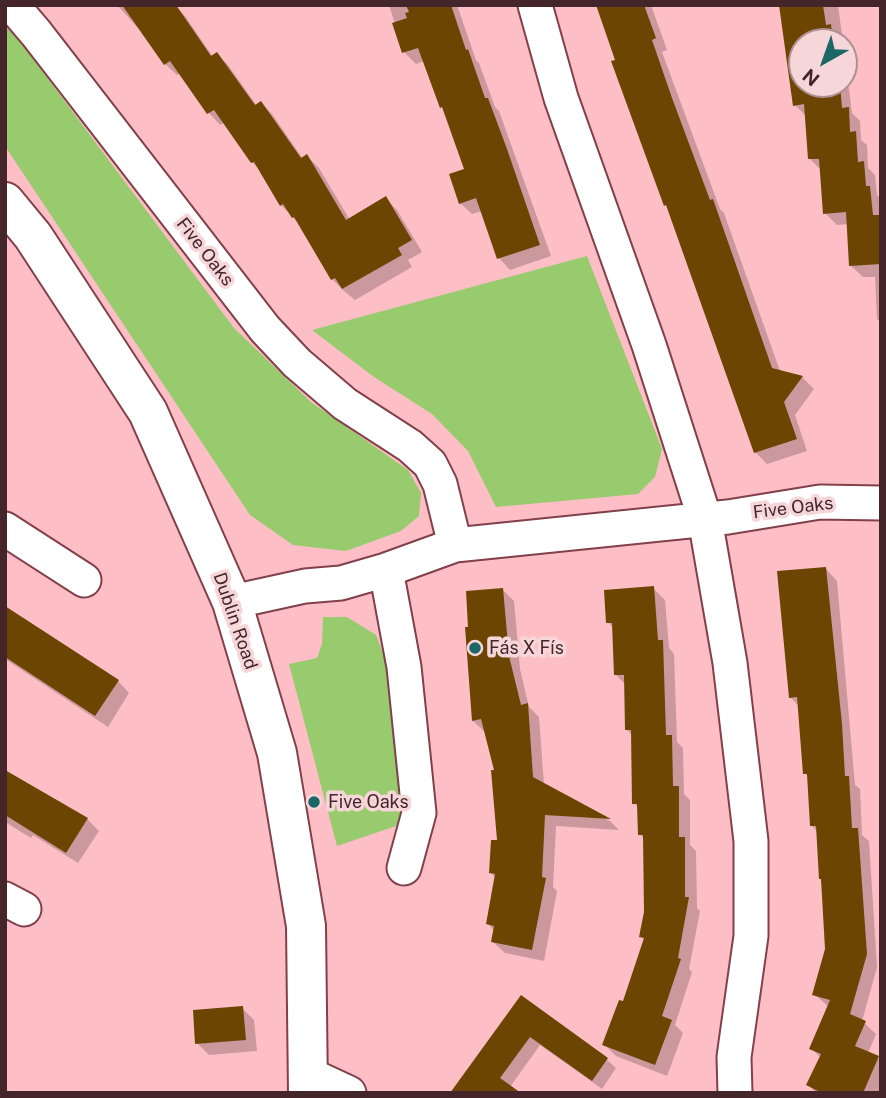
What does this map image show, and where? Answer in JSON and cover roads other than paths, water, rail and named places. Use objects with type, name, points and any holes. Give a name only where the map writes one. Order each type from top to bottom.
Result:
[{"type":"main road","name":"Dublin Road","points":[[5,202],[33,236],[148,412],[232,602],[277,753],[306,926],[308,1083]]},
{"type":"street","name":"Five Oaks","points":[[12,5],[265,329],[297,363],[345,404],[410,446],[430,464],[440,485],[455,545]]},
{"type":"street","points":[[535,5],[561,98],[649,345],[705,519],[730,663],[751,841],[751,936],[734,1057],[735,1093]]},
{"type":"street","name":"Five Oaks","points":[[232,602],[306,586],[341,583],[387,570],[455,545],[705,519],[820,502],[881,503]]},
{"type":"street","points":[[5,529],[84,580]]},
{"type":"street","points":[[387,570],[404,667],[419,813],[404,868]]},
{"type":"street","points":[[308,1083],[349,1093]]},
{"type":"place","name":"Fás X Fís","points":[[475,648]]},
{"type":"place","name":"Five Oaks","points":[[314,802]]}]
